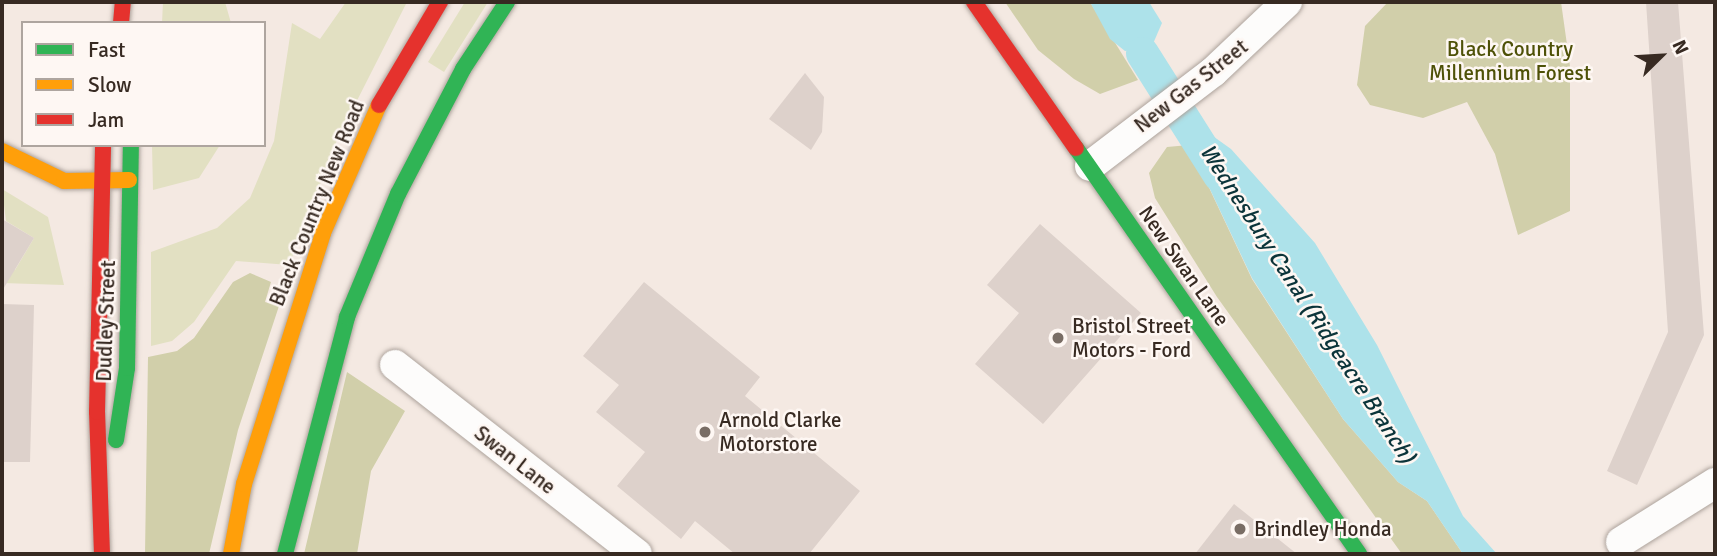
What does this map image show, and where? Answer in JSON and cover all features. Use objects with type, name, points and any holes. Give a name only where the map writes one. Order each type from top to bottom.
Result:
[{"type":"main road","points":[[121,21],[122,2]]},
{"type":"main road","name":"Black Country New Road","points":[[232,554],[244,484],[315,255],[381,101],[440,2]]},
{"type":"main road","points":[[285,554],[300,475],[347,317],[398,194],[463,69],[507,2]]},
{"type":"main road","name":"New Swan Lane","points":[[974,2],[1359,554]]},
{"type":"main road","name":"Dudley Street","points":[[103,147],[97,412],[103,496],[103,554]]},
{"type":"main road","name":"Dudley Street","points":[[102,180],[117,169],[117,147]]},
{"type":"main road","name":"Dudley Street","points":[[103,496],[127,368],[131,147]]},
{"type":"main road","points":[[2,151],[41,175],[131,180]]},
{"type":"street","name":"New Gas Street","points":[[1090,166],[1204,79],[1287,2]]},
{"type":"street","name":"Swan Lane","points":[[395,365],[637,554]]},
{"type":"street","points":[[1621,542],[1715,483]]},
{"type":"shaded area","points":[[163,2],[225,2],[230,21],[162,21]]},
{"type":"shaded area","points":[[346,2],[407,2],[337,140],[289,265],[236,261],[194,322],[172,341],[151,346],[151,252],[217,228],[250,198],[274,141],[292,23],[320,39]]},
{"type":"shaded area","points":[[465,2],[488,2],[444,72],[428,62]]},
{"type":"shaded area","points":[[152,147],[219,147],[199,178],[153,190]]},
{"type":"shaded area","points":[[2,189],[48,217],[64,285],[2,283],[2,262],[15,270],[34,238],[6,221]]},
{"type":"green space","points":[[1005,2],[1090,2],[1138,80],[1100,94],[1074,79],[1038,50]]},
{"type":"green space","name":"Black Country Millennium Forest","points":[[1388,2],[1561,2],[1570,66],[1570,211],[1518,235],[1495,154],[1467,102],[1423,118],[1370,105],[1357,85],[1365,26]]},
{"type":"green space","points":[[1189,145],[1252,279],[1343,419],[1398,482],[1427,501],[1463,554],[1402,554],[1217,297],[1155,198],[1149,173],[1167,147]]},
{"type":"green space","points":[[250,273],[271,282],[265,302],[279,306],[238,430],[209,554],[145,554],[148,357],[177,351],[194,338],[233,282]]},
{"type":"green space","points":[[347,372],[405,411],[371,471],[357,554],[304,554]]},
{"type":"water","points":[[1090,2],[1149,2],[1162,23],[1152,46],[1125,51],[1110,39]]},
{"type":"water","points":[[1203,129],[1231,149],[1315,243],[1377,345],[1463,516],[1497,554],[1463,554],[1427,501],[1398,482],[1343,419],[1252,278],[1189,145]]},
{"type":"building","points":[[1646,2],[1678,2],[1704,335],[1637,485],[1607,471],[1668,332]]},
{"type":"building","points":[[805,73],[824,97],[822,132],[811,150],[769,119]]},
{"type":"building","points":[[2,219],[34,238],[2,291]]},
{"type":"building","name":"Bristol Street Motors - Ford","points":[[1040,224],[1141,313],[1043,424],[975,364],[1019,313],[987,285]]},
{"type":"building","name":"Arnold Clarke Motorstore","points":[[644,282],[760,377],[745,396],[860,491],[809,554],[735,554],[695,521],[681,539],[617,486],[645,452],[596,412],[619,385],[583,356]]},
{"type":"building","points":[[2,304],[34,305],[30,462],[2,462]]},
{"type":"building","name":"Brindley Honda","points":[[1234,504],[1297,554],[1195,554]]},
{"type":"waterway","name":"Wednesbury Canal (Ridgeacre Branch)","points":[[1142,53],[1219,175]]},
{"type":"traffic: fast","points":[[285,554],[347,317],[398,194],[463,69],[507,2]]},
{"type":"traffic: fast","points":[[116,440],[127,368],[131,147]]},
{"type":"traffic: fast","points":[[1076,148],[1359,554]]},
{"type":"traffic: slow","points":[[231,554],[244,484],[323,233],[379,105]]},
{"type":"traffic: slow","points":[[2,151],[64,181],[129,180]]},
{"type":"traffic: jam","points":[[121,21],[123,2]]},
{"type":"traffic: jam","points":[[379,105],[440,2]]},
{"type":"traffic: jam","points":[[974,2],[1076,148]]},
{"type":"traffic: jam","points":[[102,554],[97,412],[103,147]]},
{"type":"place","name":"Bristol Street Motors - Ford","points":[[1058,338]]},
{"type":"place","name":"Arnold Clarke Motorstore","points":[[705,432]]},
{"type":"place","name":"Brindley Honda","points":[[1240,529]]}]
